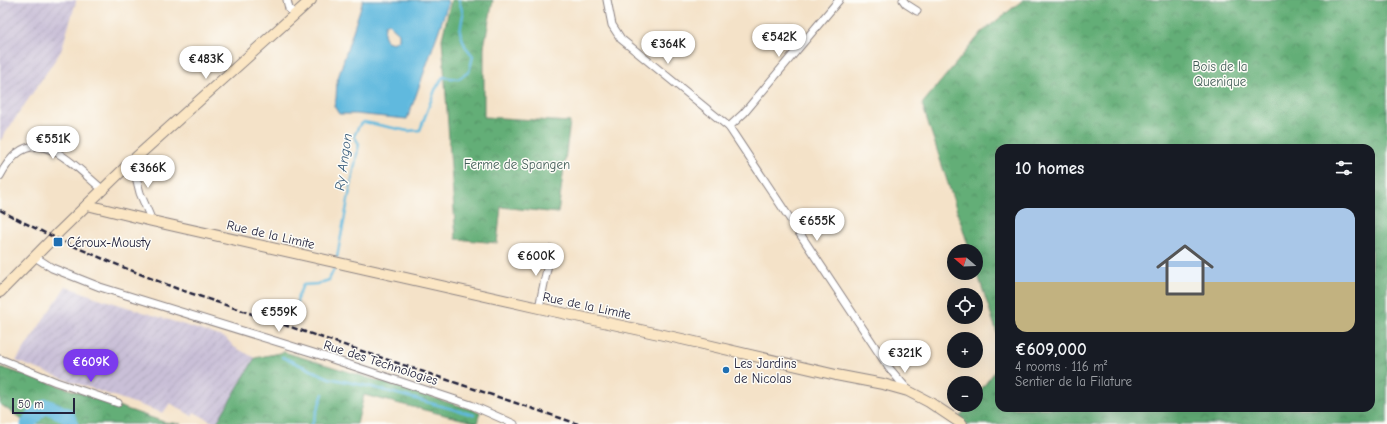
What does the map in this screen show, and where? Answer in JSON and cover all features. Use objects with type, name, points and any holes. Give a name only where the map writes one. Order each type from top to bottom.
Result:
[{"type":"street","points":[[287,0],[289,9],[295,14]]},
{"type":"street","points":[[0,292],[102,189],[311,0]]},
{"type":"street","points":[[607,0],[612,25],[621,39],[729,127],[889,368],[908,391]]},
{"type":"street","points":[[729,127],[744,113],[839,0]]},
{"type":"street","points":[[903,0],[906,4],[917,11]]},
{"type":"street","points":[[0,176],[12,156],[23,149],[46,147],[59,153],[102,189]]},
{"type":"street","points":[[132,161],[140,193],[152,221]]},
{"type":"street","name":"Rue de la Limite","points":[[87,205],[152,221],[836,375],[883,384],[908,391],[929,402],[962,424]]},
{"type":"street","points":[[539,308],[551,249]]},
{"type":"street","name":"Rue des Technologies","points":[[34,257],[52,268],[100,287],[317,354],[471,404],[514,424]]},
{"type":"street","points":[[0,360],[56,382],[118,403]]},
{"type":"street","points":[[883,384],[889,368]]},
{"type":"shaded area","points":[[0,0],[76,0],[76,2],[61,51],[0,141]]},
{"type":"shaded area","points":[[66,286],[95,297],[226,338],[234,347],[255,358],[216,424],[194,412],[192,416],[170,403],[163,413],[16,361]]},
{"type":"green space","name":"Ferme de Spangen","points":[[451,0],[493,0],[484,47],[484,117],[570,122],[558,213],[501,207],[497,243],[456,239],[442,39]]},
{"type":"green space","name":"Bois de la Quenique","points":[[1023,0],[1387,0],[1387,424],[960,424],[957,421],[964,412],[983,412],[983,387],[995,371],[995,412],[1375,412],[1375,144],[995,144],[995,327],[980,280],[983,280],[983,244],[968,244],[922,104],[982,32]]},
{"type":"green space","points":[[284,352],[480,412],[477,423],[364,395],[357,424],[216,424],[255,358]]},
{"type":"green space","points":[[0,367],[164,422],[181,424],[28,424],[0,404]]},
{"type":"water","points":[[363,0],[447,0],[448,4],[407,119],[339,114],[334,106],[337,81]],"holes":[[[388,23],[399,33],[399,39],[393,43],[387,41],[384,34],[385,25]]]},
{"type":"water","points":[[47,400],[61,404],[60,415],[49,410],[42,413],[32,424],[24,424],[34,408]]},
{"type":"waterway","name":"Ry Angon","points":[[337,257],[359,144],[354,136],[359,126],[364,122],[408,131],[420,130],[435,90],[443,77],[458,79],[469,72],[473,56],[465,46],[460,32],[463,14],[459,0]]},
{"type":"waterway","name":"Ry Angon","points":[[294,322],[298,296],[303,285],[317,284],[329,280],[334,269]]},
{"type":"waterway","points":[[282,357],[329,378],[372,387],[474,415]]},
{"type":"waterway","name":"Ry Angon","points":[[312,424],[323,394]]},
{"type":"waterway","points":[[28,424],[36,414],[46,406],[67,415],[71,424]]},
{"type":"railway","points":[[0,210],[110,262],[178,289],[578,424]]},
{"type":"place","name":"Céroux-Mousty","points":[[58,242]]},
{"type":"place","name":"Les Jardins de Nicolas","points":[[726,370]]}]
